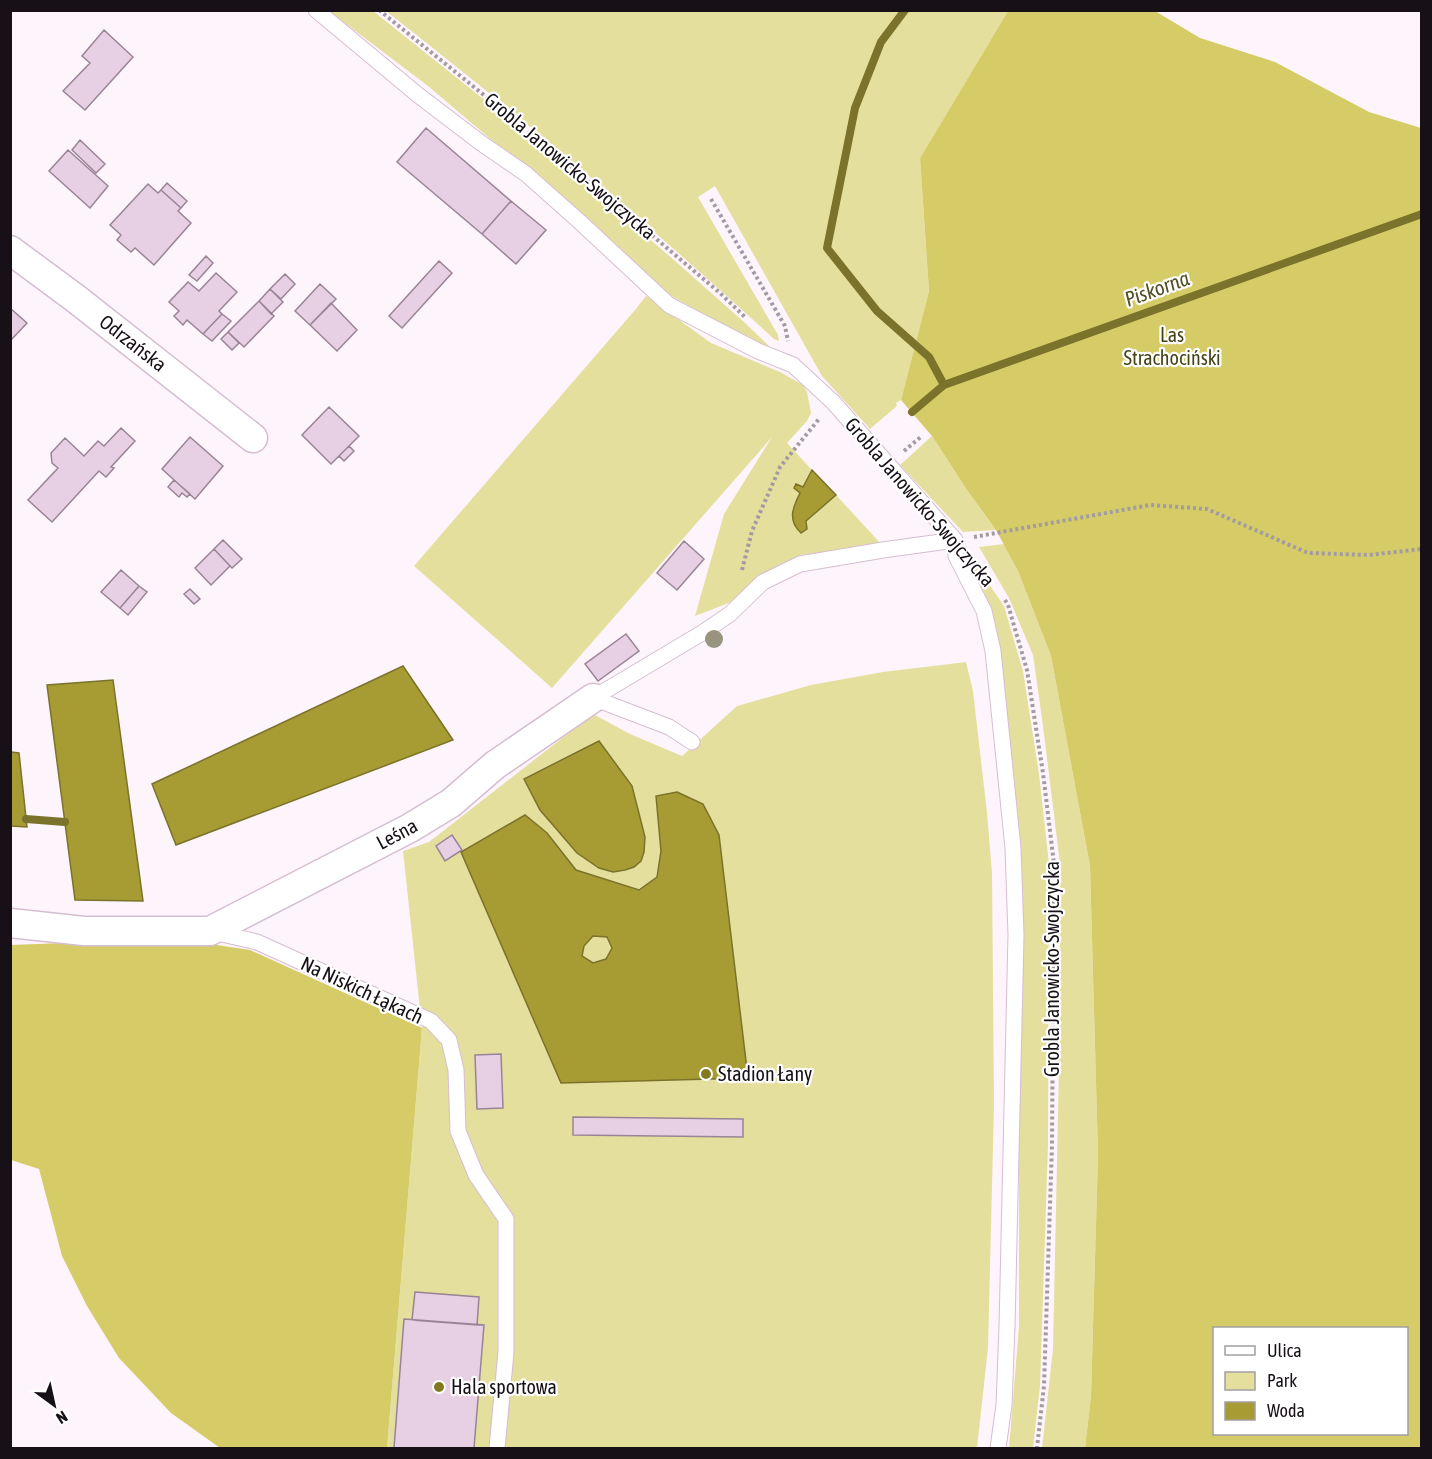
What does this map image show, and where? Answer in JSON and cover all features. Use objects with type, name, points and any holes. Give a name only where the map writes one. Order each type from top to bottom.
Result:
[{"type":"street","name":"Odrzańska","points":[[10,250],[84,305],[252,438]]},
{"type":"street","name":"Leśna","points":[[10,923],[84,931],[210,932],[410,828],[451,803],[495,765],[593,698]]},
{"type":"lane","name":"Grobla Janowicko-Swojczycka","points":[[316,10],[418,95],[526,174],[669,305],[758,351],[793,365],[833,402],[955,540]]},
{"type":"lane","name":"Leśna","points":[[593,698],[702,633],[729,614],[763,582],[800,564],[955,540]]},
{"type":"lane","points":[[955,540],[956,556],[984,611],[993,651],[1013,848],[1016,935],[1009,1279],[1004,1405],[998,1449]]},
{"type":"lane","points":[[593,698],[669,727],[692,742]]},
{"type":"lane","name":"Na Niskich Łąkach","points":[[210,932],[257,942],[401,1007],[431,1021],[449,1040],[456,1070],[458,1131],[476,1175],[506,1219],[506,1352],[496,1449]]},
{"type":"path","name":"Grobla Janowicko-Swojczycka","points":[[379,10],[654,236],[720,293],[752,325]]},
{"type":"path","points":[[711,199],[784,326]]},
{"type":"path","points":[[740,579],[752,531],[780,467],[833,402]]},
{"type":"path","points":[[955,540],[1149,505],[1207,509],[1308,553],[1369,555],[1422,549]]},
{"type":"path","name":"Grobla Janowicko-Swojczycka","points":[[1002,596],[1008,605],[1027,670],[1054,864],[1052,1157],[1044,1386],[1037,1449]]},
{"type":"green space","points":[[329,11],[373,11],[511,121],[674,260],[771,348],[757,344],[671,296],[428,86]]},
{"type":"green space","points":[[386,11],[1008,11],[920,158],[929,291],[901,400],[896,403],[897,406],[870,429],[822,376],[715,186],[698,197],[778,335],[779,341],[583,171]]},
{"type":"green space","name":"Las Strachociński","points":[[1008,11],[1155,11],[1200,38],[1275,62],[1369,112],[1421,128],[1421,1448],[1085,1448],[1091,1396],[1098,1155],[1090,866],[1051,656],[1018,571],[996,530],[932,436],[901,400],[929,291],[920,158]]},
{"type":"green space","points":[[646,296],[711,343],[780,372],[803,385],[807,392],[811,413],[807,421],[787,443],[812,470],[803,487],[796,484],[794,488],[800,493],[792,510],[806,521],[836,495],[882,545],[800,555],[767,575],[747,596],[695,616],[724,514],[772,437],[552,688],[414,566]]},
{"type":"green space","points":[[932,436],[996,530],[963,532],[900,465]]},
{"type":"green space","points":[[1004,544],[1018,571],[1051,656],[1090,866],[1098,1155],[1091,1396],[1085,1448],[1042,1448],[1053,1349],[1060,1019],[1060,864],[1033,655],[1009,598],[979,547]]},
{"type":"green space","points":[[963,553],[980,571],[1004,606],[1023,671],[1039,774],[1049,864],[1048,1145],[1040,1386],[1033,1448],[1009,1448],[1019,1326],[1021,854],[1002,670],[984,596]]},
{"type":"green space","name":"Stadion Łany","points":[[966,662],[973,691],[992,873],[994,1105],[988,1348],[977,1448],[387,1448],[422,1028],[403,851],[429,842],[593,714],[630,734],[682,756],[737,706],[811,685],[883,672]]},
{"type":"green space","points":[[177,939],[250,950],[422,1028],[387,1448],[220,1448],[171,1413],[119,1358],[87,1306],[62,1256],[39,1169],[11,1160],[10,945]]},
{"type":"water","points":[[812,470],[836,495],[806,521],[807,529],[801,533],[793,518],[800,493],[794,488],[796,484],[803,487]]},
{"type":"water","points":[[403,666],[453,740],[176,845],[152,784]]},
{"type":"water","points":[[113,680],[143,901],[75,900],[47,685]]},
{"type":"water","points":[[599,741],[632,786],[645,837],[641,861],[634,867],[613,872],[599,868],[577,853],[540,810],[524,779]]},
{"type":"water","points":[[11,752],[19,753],[27,827],[11,826]]},
{"type":"water","points":[[677,792],[703,804],[719,835],[748,1078],[561,1083],[461,852],[525,815],[547,833],[576,870],[639,890],[657,877],[661,851],[656,796]],"holes":[[[593,936],[607,937],[612,948],[606,959],[593,963],[582,956],[584,946]]]},
{"type":"building","points":[[104,30],[133,57],[85,110],[63,91],[90,63],[82,56]]},
{"type":"building","points":[[426,128],[511,201],[482,234],[397,162]]},
{"type":"building","points":[[80,140],[105,164],[96,173],[72,150]]},
{"type":"building","points":[[68,150],[108,186],[90,208],[49,171]]},
{"type":"building","points":[[167,183],[187,201],[181,208],[161,190]]},
{"type":"building","points":[[148,184],[158,193],[161,190],[181,208],[178,211],[191,223],[154,265],[135,248],[131,252],[117,240],[121,235],[110,225]]},
{"type":"building","points":[[511,201],[546,230],[516,264],[482,234]]},
{"type":"building","points":[[206,256],[213,263],[197,281],[189,275]]},
{"type":"building","points":[[439,261],[452,273],[402,328],[389,316]]},
{"type":"building","points":[[216,273],[237,292],[219,311],[222,314],[203,334],[187,320],[183,325],[174,316],[179,311],[169,302],[188,282],[199,291]]},
{"type":"building","points":[[285,274],[295,284],[281,299],[270,289]]},
{"type":"building","points":[[320,284],[336,299],[310,325],[295,311]]},
{"type":"building","points":[[270,289],[283,302],[271,314],[259,301]]},
{"type":"building","points":[[259,301],[274,316],[244,347],[228,332]]},
{"type":"building","points":[[331,303],[357,330],[337,351],[310,325]]},
{"type":"building","points":[[10,308],[27,323],[10,341]]},
{"type":"building","points":[[222,314],[231,321],[212,341],[203,334]]},
{"type":"building","points":[[228,332],[239,343],[232,350],[221,339]]},
{"type":"building","points":[[329,407],[359,436],[331,464],[302,435]]},
{"type":"building","points":[[121,428],[135,441],[111,467],[114,468],[106,477],[99,471],[52,522],[28,500],[58,468],[52,463],[51,453],[65,438],[84,456],[98,441],[104,446]]},
{"type":"building","points":[[190,437],[223,466],[195,499],[162,469]]},
{"type":"building","points":[[349,446],[354,451],[344,461],[339,456]]},
{"type":"building","points":[[174,480],[190,494],[187,497],[182,493],[179,497],[168,487]]},
{"type":"building","points":[[223,540],[242,559],[232,568],[214,549]]},
{"type":"building","points":[[684,541],[704,559],[677,590],[657,573]]},
{"type":"building","points":[[214,549],[230,566],[211,585],[195,568]]},
{"type":"building","points":[[121,570],[139,586],[120,608],[101,592]]},
{"type":"building","points":[[139,586],[147,592],[128,615],[120,608]]},
{"type":"building","points":[[190,589],[200,599],[194,604],[184,594]]},
{"type":"building","points":[[626,634],[639,651],[598,681],[585,664]]},
{"type":"building","points":[[452,835],[462,850],[445,861],[436,846]]},
{"type":"building","points":[[501,1054],[503,1108],[477,1109],[475,1055]]},
{"type":"building","points":[[573,1117],[743,1119],[743,1137],[573,1135]]},
{"type":"building","points":[[415,1292],[479,1297],[477,1325],[412,1320]]},
{"type":"building","name":"Hala sportowa","points":[[404,1319],[484,1325],[474,1448],[394,1448]]},
{"type":"waterway","points":[[905,10],[881,42],[855,108],[827,248],[877,311],[929,357],[944,385]]},
{"type":"waterway","name":"Piskorna","points":[[912,412],[944,385],[1422,214]]},
{"type":"waterway","points":[[26,819],[65,822]]},
{"type":"place","name":"Stadion Łany","points":[[706,1074]]},
{"type":"place","name":"Hala sportowa","points":[[439,1387]]}]
